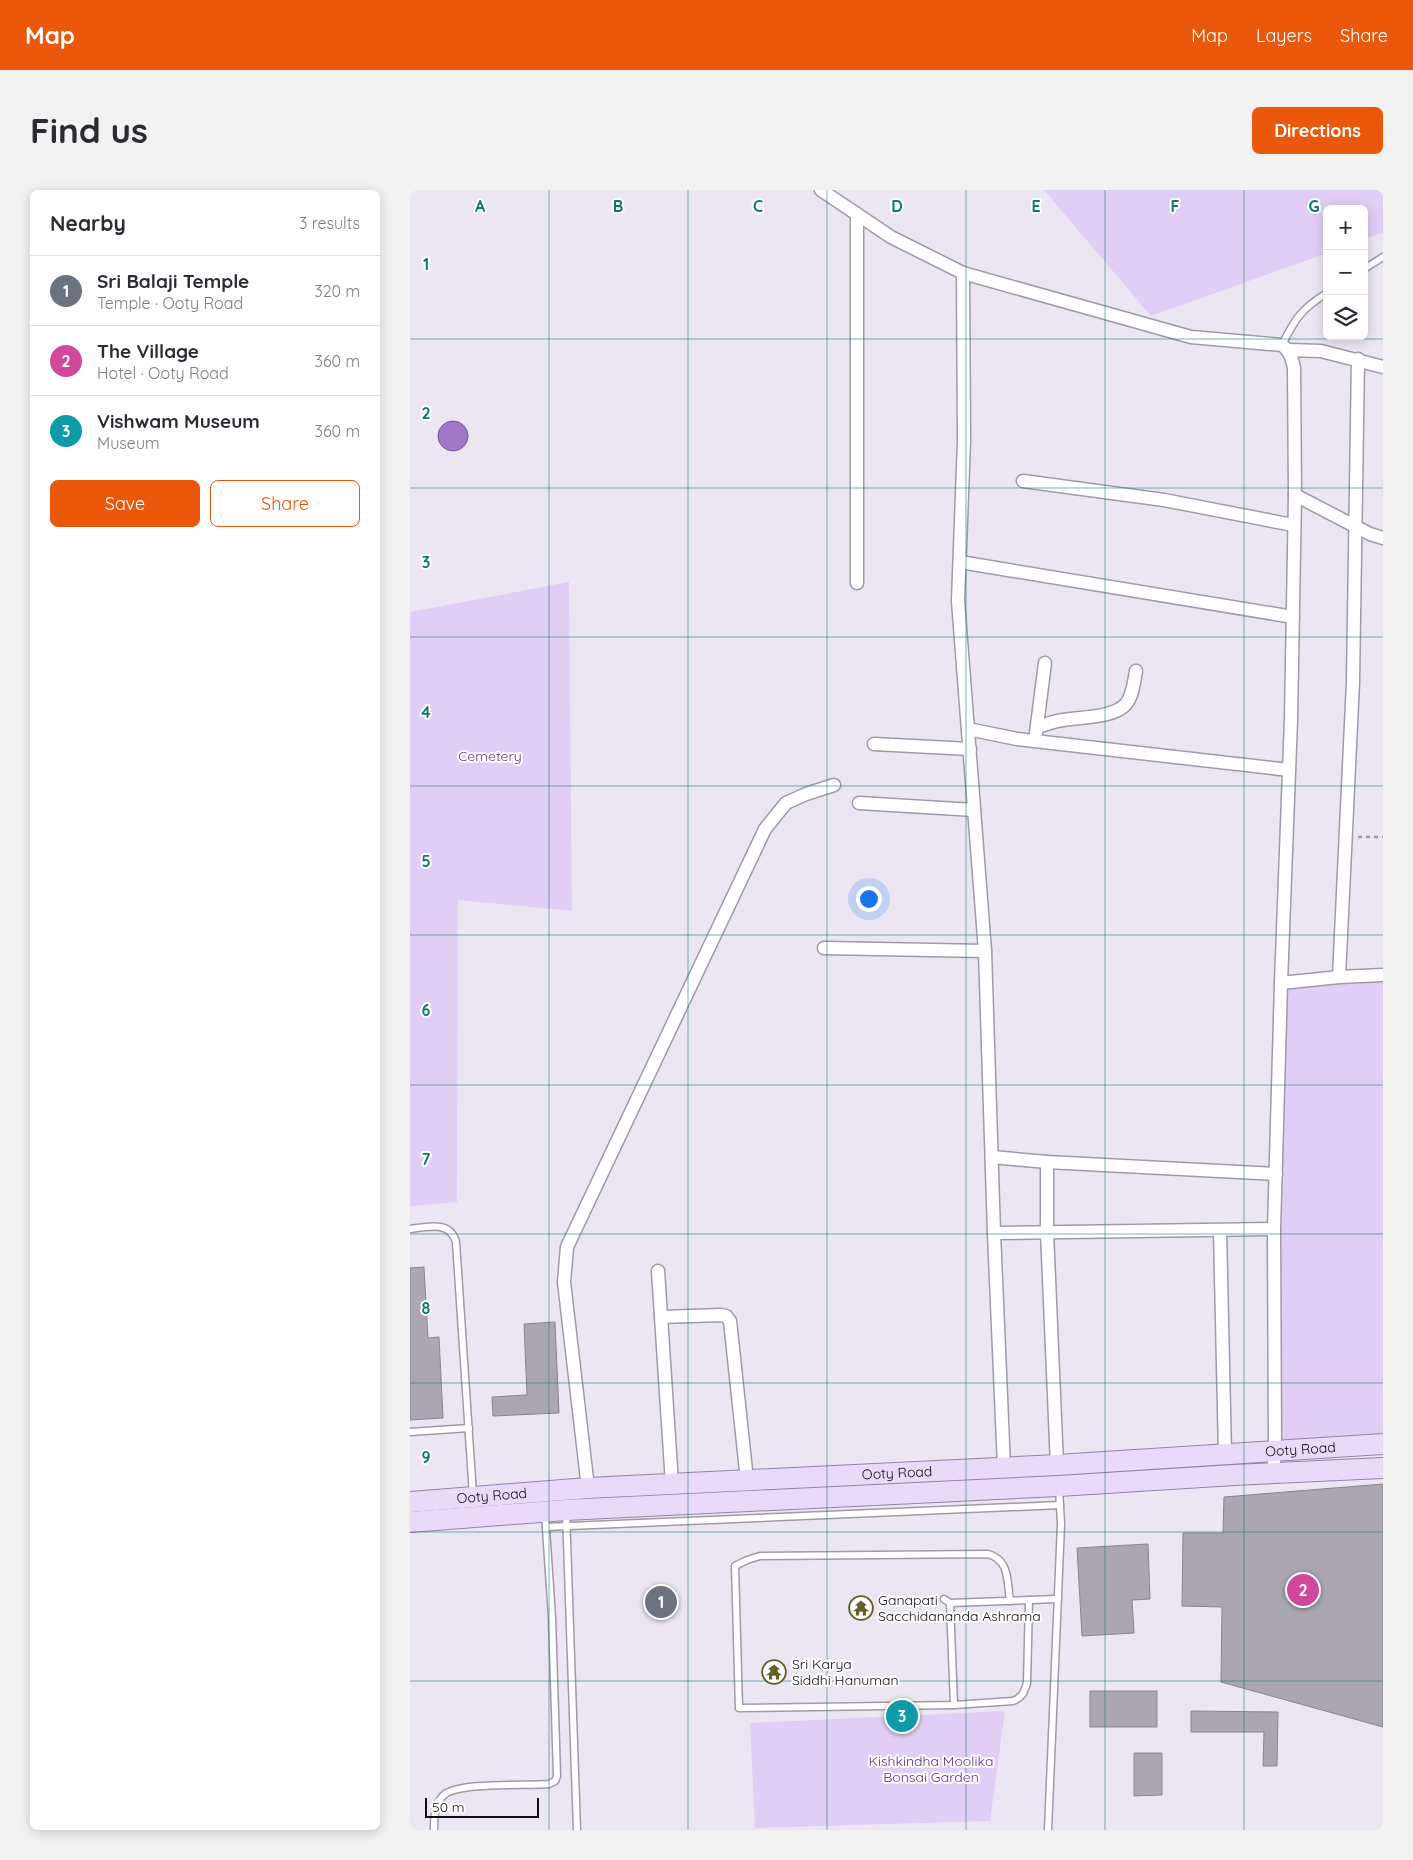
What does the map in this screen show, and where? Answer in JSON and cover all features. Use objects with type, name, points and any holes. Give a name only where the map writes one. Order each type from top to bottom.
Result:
[{"type":"main road","name":"Ooty Road","points":[[410,1502],[588,1488],[1004,1468],[1383,1444]]},
{"type":"main road","name":"Ooty Road","points":[[410,1522],[545,1519],[1059,1496],[1273,1473],[1383,1468]]},
{"type":"street","points":[[821,190],[891,237],[963,273],[1191,337],[1321,351],[1383,367]]},
{"type":"street","points":[[857,214],[857,583]]},
{"type":"street","points":[[963,273],[964,441],[958,601],[985,951],[1004,1468]]},
{"type":"street","points":[[1273,1473],[1275,1451],[1274,1229],[1280,983],[1289,770],[1295,495],[1294,368],[1285,348]]},
{"type":"street","points":[[1338,977],[1353,682],[1358,359]]},
{"type":"street","points":[[1023,481],[1164,500],[1294,524]]},
{"type":"street","points":[[1295,495],[1370,534],[1383,538]]},
{"type":"street","points":[[960,562],[1292,617]]},
{"type":"street","points":[[1036,734],[1045,663]]},
{"type":"street","points":[[1036,734],[1061,720],[1110,713],[1118,710],[1131,696],[1136,671]]},
{"type":"street","points":[[968,729],[1036,734],[1289,770]]},
{"type":"street","points":[[874,744],[970,749]]},
{"type":"street","points":[[588,1488],[564,1282],[567,1247],[765,829],[786,802],[834,785]]},
{"type":"street","points":[[859,803],[974,810]]},
{"type":"street","points":[[824,948],[985,951]]},
{"type":"street","points":[[1280,983],[1383,975]]},
{"type":"street","points":[[992,1157],[1047,1162],[1276,1174]]},
{"type":"street","points":[[1047,1162],[1047,1232],[1057,1465]]},
{"type":"street","points":[[994,1233],[1274,1229]]},
{"type":"street","points":[[1220,1231],[1225,1454]]},
{"type":"street","points":[[658,1271],[672,1484]]},
{"type":"street","points":[[661,1317],[721,1315],[726,1316],[730,1321],[746,1480]]},
{"type":"lane","points":[[1368,266],[1383,257]]},
{"type":"lane","points":[[1285,348],[1294,321],[1308,304],[1324,295]]},
{"type":"lane","points":[[410,1229],[430,1226],[445,1227],[454,1234],[459,1263],[473,1498]]},
{"type":"lane","points":[[410,1432],[469,1428]]},
{"type":"lane","points":[[1048,1830],[1061,1524],[1059,1496]]},
{"type":"lane","points":[[566,1518],[577,1830]]},
{"type":"lane","points":[[434,1830],[434,1814],[437,1804],[444,1795],[451,1791],[466,1787],[549,1784],[557,1776],[552,1617],[545,1519]]},
{"type":"lane","points":[[1010,1601],[1005,1568],[996,1556],[988,1554],[760,1556],[747,1560],[735,1566],[739,1708],[954,1705],[1005,1702],[1019,1699],[1024,1694],[1027,1683],[1029,1600]]},
{"type":"lane","points":[[954,1705],[947,1601],[1058,1599]]},
{"type":"path","points":[[1344,838],[1383,836]]},
{"type":"green space","points":[[1044,190],[1383,190],[1383,233],[1368,238],[1368,205],[1323,205],[1323,254],[1151,316]]},
{"type":"green space","name":"Cemetery","points":[[569,582],[572,911],[458,900],[457,1202],[410,1206],[410,612]]},
{"type":"green space","points":[[1383,978],[1383,1446],[1275,1451],[1281,983]]},
{"type":"green space","name":"Kishkindha Moolika Bonsai Garden","points":[[1005,1711],[990,1821],[755,1828],[750,1723]]},
{"type":"shaded area","points":[[453,421],[459,422],[467,430],[467,442],[459,450],[453,451],[447,450],[439,442],[438,436],[439,430],[447,422]]},
{"type":"building","points":[[424,1267],[428,1338],[439,1337],[443,1418],[410,1420],[410,1268]]},
{"type":"building","points":[[555,1322],[559,1413],[493,1416],[492,1397],[527,1395],[524,1324]]},
{"type":"building","points":[[1383,1484],[1383,1727],[1221,1682],[1222,1607],[1182,1606],[1183,1533],[1223,1533],[1224,1497]]},
{"type":"building","points":[[1148,1544],[1150,1599],[1132,1600],[1134,1633],[1082,1636],[1077,1548]]},
{"type":"building","points":[[1090,1691],[1157,1691],[1157,1727],[1090,1727]]},
{"type":"building","points":[[1191,1711],[1278,1712],[1277,1766],[1263,1766],[1264,1732],[1191,1732]]},
{"type":"building","points":[[1134,1753],[1162,1753],[1162,1795],[1134,1796]]},
{"type":"place","name":"The Village","points":[[1303,1590]]},
{"type":"place","name":"Sri Balaji Temple","points":[[661,1602]]},
{"type":"place","name":"Ganapati Sacchidananda Ashrama","points":[[861,1608]]},
{"type":"place","name":"Sri Karya Siddhi Hanuman","points":[[774,1672]]},
{"type":"place","name":"Vishwam Museum","points":[[902,1716]]}]
